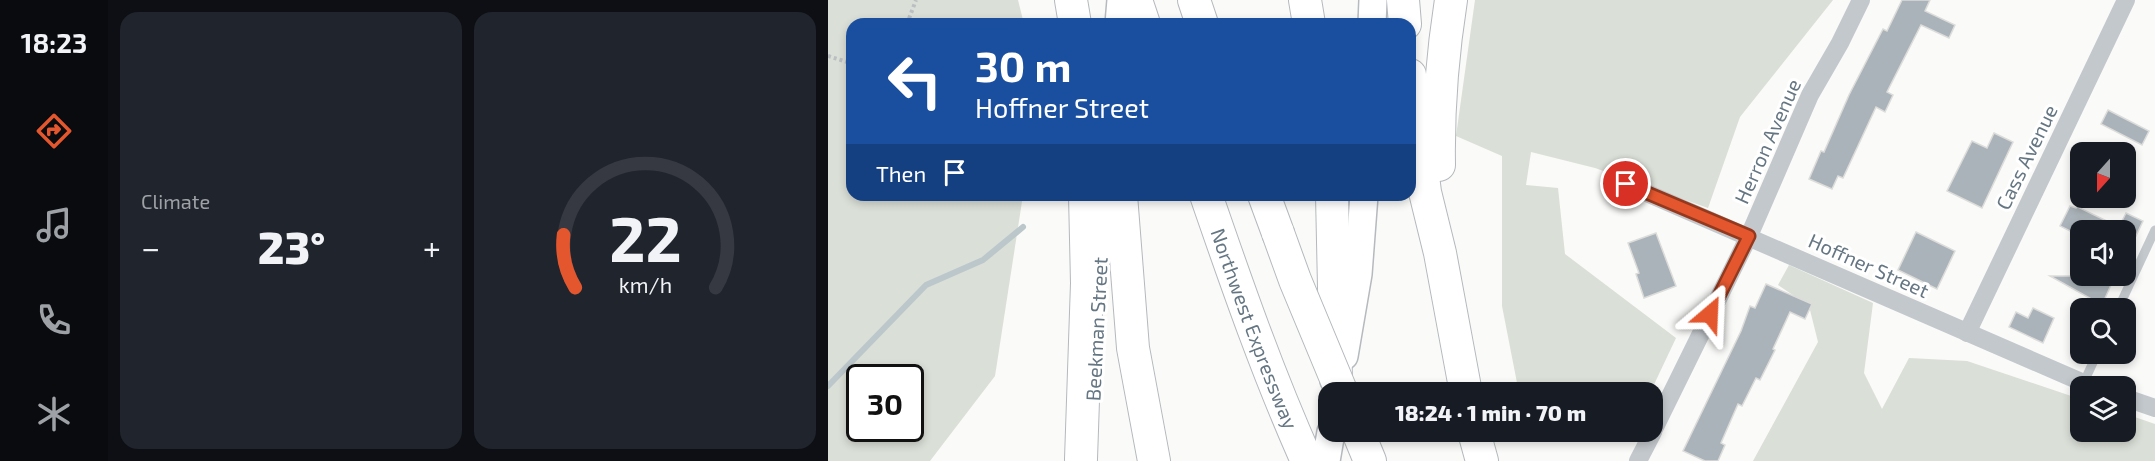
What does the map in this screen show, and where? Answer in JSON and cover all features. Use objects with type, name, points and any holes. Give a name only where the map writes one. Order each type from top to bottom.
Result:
[{"type":"highway","points":[[1071,0],[1074,18]]},
{"type":"highway","points":[[1136,0],[1142,18]]},
{"type":"highway","points":[[1194,0],[1200,18]]},
{"type":"highway","points":[[1305,0],[1308,18]]},
{"type":"highway","points":[[1403,0],[1404,18]]},
{"type":"highway","points":[[1440,253],[1438,122],[1442,57],[1451,0]]},
{"type":"highway","points":[[1416,122],[1425,192],[1440,253],[1464,382]]},
{"type":"highway","points":[[1081,460],[1087,283],[1085,201]]},
{"type":"highway","points":[[1121,201],[1133,348],[1154,461]]},
{"type":"highway","name":"Northwest Expressway","points":[[1208,201],[1279,399],[1307,461]]},
{"type":"highway","points":[[1266,201],[1335,382]]},
{"type":"highway","points":[[1332,201],[1339,382]]},
{"type":"highway","points":[[1362,442],[1370,461]]},
{"type":"highway","points":[[1477,442],[1482,461]]},
{"type":"main road","points":[[1120,18],[1121,0]]},
{"type":"main road","points":[[1372,18],[1373,0]]},
{"type":"main road","name":"Beekman Street","points":[[1081,460],[1093,405],[1102,201]]},
{"type":"main road","points":[[1341,382],[1358,274],[1364,201]]},
{"type":"main road","points":[[1326,461],[1329,442]]},
{"type":"street","name":"Herron Avenue","points":[[1663,412],[1749,236],[1810,95],[1840,43],[1861,0]]},
{"type":"street","name":"Cass Avenue","points":[[1967,333],[2126,0]]},
{"type":"street","name":"Hoffner Street","points":[[1626,184],[2070,377]]},
{"type":"street","points":[[2136,401],[2155,408]]},
{"type":"street","name":"Herron Avenue","points":[[1638,461],[1648,442]]},
{"type":"lane","points":[[2123,298],[2155,231]]},
{"type":"path","points":[[909,18],[916,0]]},
{"type":"path","points":[[828,56],[846,62]]},
{"type":"shaded area","points":[[828,0],[1018,0],[1022,18],[846,18],[846,201],[1022,201],[995,376],[930,461],[828,461]]},
{"type":"shaded area","points":[[1475,0],[1833,0],[1740,117],[1708,208],[1595,168],[1531,152],[1526,185],[1558,188],[1565,254],[1676,338],[1655,382],[1517,382],[1502,306],[1502,156],[1456,136]]},
{"type":"shaded area","points":[[1789,265],[1873,303],[1864,373],[1882,409],[1909,358],[1967,361],[2070,396],[2070,442],[2136,442],[2136,417],[2155,424],[2155,461],[1753,461],[1818,342],[1809,306],[1778,285]]},
{"type":"building","points":[[1902,0],[1930,0],[1925,11],[1955,25],[1949,38],[1921,25],[1887,92],[1893,95],[1885,112],[1876,107],[1843,178],[1838,176],[1832,189],[1809,179],[1883,29],[1887,31]]},
{"type":"building","points":[[2108,110],[2149,131],[2142,145],[2101,124]]},
{"type":"building","points":[[1994,133],[2013,142],[1982,208],[1947,191],[1972,141],[1987,148]]},
{"type":"building","points":[[2070,206],[2070,208],[2080,208],[2105,220],[2070,220],[2070,231],[2060,226]]},
{"type":"building","points":[[2126,213],[2143,221],[2136,236],[2136,220],[2122,220]]},
{"type":"building","points":[[1916,232],[1955,251],[1937,289],[1898,270]]},
{"type":"building","points":[[1656,233],[1676,286],[1644,298],[1636,274],[1639,273],[1628,243]]},
{"type":"building","points":[[2050,276],[2070,276],[2070,286],[2111,286],[2105,298],[2089,298]]},
{"type":"building","points":[[1766,284],[1812,304],[1805,319],[1790,312],[1760,380],[1756,378],[1742,406],[1738,404],[1721,443],[1725,445],[1718,461],[1705,461],[1683,451],[1741,331],[1750,306],[1755,308]]},
{"type":"building","points":[[2033,308],[2054,318],[2043,343],[2009,327],[2016,312],[2028,318]]},
{"type":"waterway","points":[[828,386],[926,285],[983,260],[1023,227]]},
{"type":"route","points":[[1626,184],[1749,236],[1710,314]]}]
